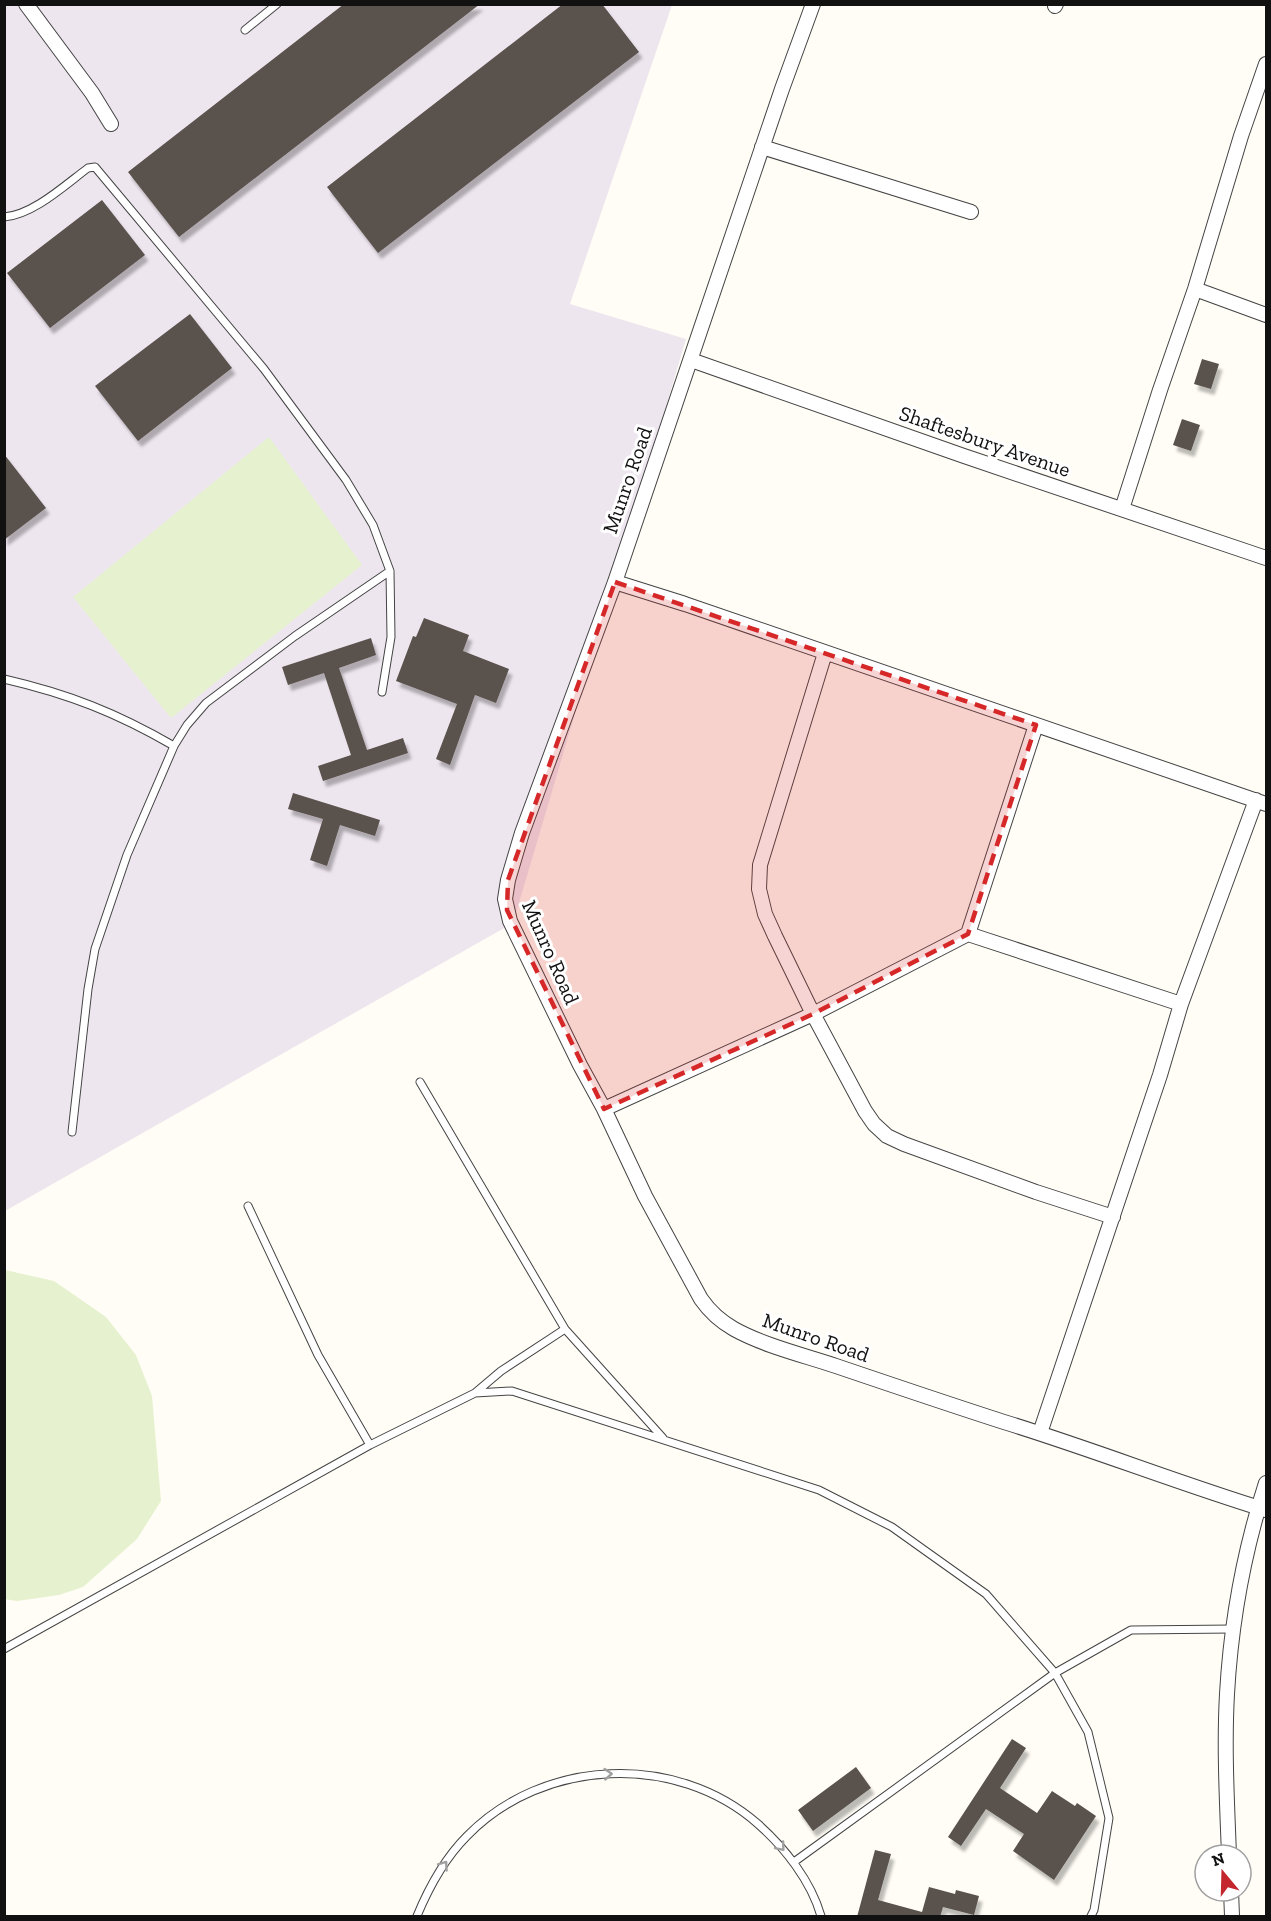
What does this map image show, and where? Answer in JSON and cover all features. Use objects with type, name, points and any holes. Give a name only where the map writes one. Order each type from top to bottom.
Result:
[{"type":"street","points":[[26,4],[92,93],[111,124]]},
{"type":"street","name":"Munro Road","points":[[813,4],[762,147],[615,582],[522,833],[505,898],[510,921],[645,1196],[701,1299],[723,1323],[777,1347],[924,1397],[1040,1432],[1121,1462],[1262,1508]]},
{"type":"street","points":[[1122,509],[1195,289],[1241,136],[1264,80],[1266,64]]},
{"type":"street","points":[[762,147],[971,212]]},
{"type":"street","points":[[1195,289],[1266,315]]},
{"type":"street","name":"Shaftesbury Avenue","points":[[691,360],[885,429],[1266,558]]},
{"type":"street","points":[[615,582],[686,604],[1261,802],[1181,1004],[1113,1217],[1040,1432]]},
{"type":"street","points":[[825,653],[760,865],[759,889],[765,914],[813,1014],[865,1111],[874,1124],[887,1136],[936,1157],[1113,1217]]},
{"type":"street","points":[[604,1109],[813,1014],[968,934],[1036,725]]},
{"type":"street","points":[[968,934],[1181,1004]]},
{"type":"street","points":[[1229,1843],[1227,1695],[1233,1629],[1245,1557],[1262,1508],[1266,1483]]},
{"type":"lane","points":[[245,30],[277,4]]},
{"type":"lane","points":[[4,218],[29,210],[88,168],[95,167],[264,369],[346,480],[373,525],[390,571],[392,637],[382,692]]},
{"type":"lane","points":[[72,1132],[85,1012],[95,949],[127,855],[174,746],[187,725],[206,703],[286,643],[390,571]]},
{"type":"lane","points":[[4,679],[41,688],[101,709],[174,746]]},
{"type":"lane","points":[[420,1083],[565,1329],[665,1440]]},
{"type":"lane","points":[[248,1206],[318,1355],[370,1445]]},
{"type":"lane","points":[[4,1649],[370,1445],[475,1393],[501,1371],[565,1329]]},
{"type":"lane","points":[[475,1393],[512,1391],[819,1490],[892,1527],[986,1594],[1054,1673],[1088,1732],[1109,1818],[1091,1917]]},
{"type":"lane","points":[[794,1862],[1054,1673],[1131,1630],[1233,1629]]},
{"type":"lane","points":[[417,1917],[428,1890],[446,1861],[468,1836],[493,1814],[522,1796],[543,1787],[587,1775],[620,1773],[654,1775],[687,1783],[747,1814],[794,1862],[818,1905],[821,1917]]},
{"type":"highlighted area","points":[[615,582],[1036,725],[968,934],[813,1014],[604,1109],[507,910],[508,880]]},
{"type":"shaded area","points":[[5,5],[672,5],[570,304],[686,339],[513,923],[5,1211]]},
{"type":"green space","points":[[269,437],[362,565],[171,718],[73,597]]},
{"type":"green space","points":[[5,1270],[54,1281],[106,1317],[136,1355],[152,1396],[161,1501],[137,1539],[83,1587],[59,1595],[17,1601],[4,1599]]},
{"type":"building","points":[[344,4],[480,4],[179,237],[128,172]]},
{"type":"building","points":[[563,4],[602,4],[639,52],[378,253],[327,187]]},
{"type":"building","points":[[102,200],[145,255],[50,328],[7,273]]},
{"type":"building","points":[[190,314],[232,368],[138,441],[95,386]]},
{"type":"building","points":[[1202,359],[1219,364],[1211,389],[1194,384]]},
{"type":"building","points":[[1182,419],[1200,425],[1191,451],[1173,445]]},
{"type":"building","points":[[4,454],[46,508],[4,540]]},
{"type":"building","points":[[424,618],[469,635],[463,651],[509,669],[496,703],[475,695],[450,765],[436,759],[457,704],[396,681],[413,636],[416,637]]},
{"type":"building","points":[[371,638],[376,655],[339,668],[367,750],[403,738],[408,753],[323,781],[318,766],[351,755],[324,673],[288,685],[282,667]]},
{"type":"building","points":[[293,793],[380,820],[375,836],[340,825],[327,866],[310,860],[323,819],[288,809]]},
{"type":"building","points":[[1012,1739],[1026,1748],[1000,1788],[1037,1813],[1052,1791],[1075,1806],[1077,1803],[1096,1816],[1054,1880],[1013,1851],[1024,1834],[986,1809],[961,1846],[948,1837]]},
{"type":"building","points":[[856,1767],[871,1788],[813,1831],[798,1810]]},
{"type":"building","points":[[875,1850],[891,1854],[878,1900],[922,1912],[929,1887],[955,1894],[956,1890],[979,1896],[974,1915],[943,1907],[940,1917],[857,1917]]}]
